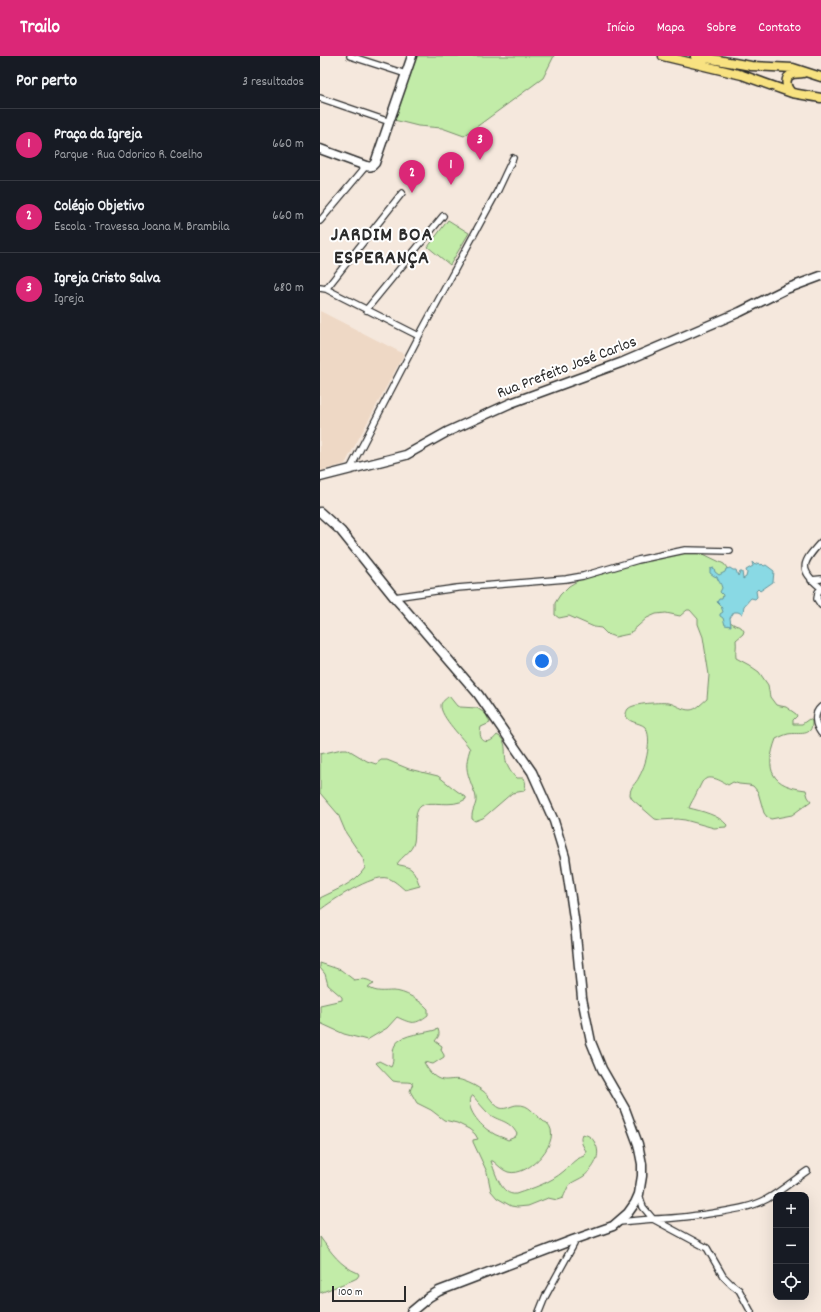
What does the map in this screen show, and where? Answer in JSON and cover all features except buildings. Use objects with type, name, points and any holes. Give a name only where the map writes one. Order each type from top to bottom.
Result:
[{"type":"main road","points":[[663,56],[742,75],[792,93],[821,98]]},
{"type":"main road","points":[[695,56],[751,66],[793,68],[821,77]]},
{"type":"main road","points":[[792,93],[787,88],[786,79],[793,74],[808,73]]},
{"type":"street","points":[[350,56],[406,74]]},
{"type":"street","points":[[320,221],[368,166],[375,163],[412,56]]},
{"type":"street","points":[[320,98],[390,122]]},
{"type":"street","points":[[321,150],[368,166]]},
{"type":"street","points":[[350,469],[419,336],[498,190],[513,158]]},
{"type":"street","points":[[402,193],[323,288],[419,336]]},
{"type":"street","points":[[366,310],[443,216]]},
{"type":"street","name":"Rua Prefeito José Carlos","points":[[320,477],[406,454],[447,432],[511,403],[630,359],[740,312],[786,289],[821,276]]},
{"type":"street","points":[[320,512],[324,514],[341,531],[394,597],[478,694],[532,772],[554,821],[565,858],[575,925],[582,998],[591,1042],[602,1069],[625,1109],[638,1144],[642,1164],[639,1194],[628,1213],[613,1226],[439,1291],[418,1305],[411,1312]]},
{"type":"street","points":[[821,542],[805,561],[806,572],[811,580],[821,588],[818,592],[817,599],[821,605]]},
{"type":"street","points":[[394,597],[458,588],[566,579],[583,576],[638,560],[685,550],[730,551]]},
{"type":"street","points":[[811,580],[821,579]]},
{"type":"street","points":[[821,707],[817,710],[815,717],[816,724],[821,733]]},
{"type":"street","points":[[619,1222],[697,1216],[742,1209],[768,1198],[807,1171]]},
{"type":"street","points":[[639,1194],[643,1207],[653,1219],[706,1248],[723,1276],[730,1284],[739,1290],[751,1312]]},
{"type":"street","points":[[539,1312],[574,1244],[573,1240]]},
{"type":"shaded area","points":[[320,311],[404,354],[345,464],[320,471]]},
{"type":"green space","points":[[417,56],[554,56],[543,78],[464,136],[442,128],[418,126],[394,120]]},
{"type":"green space","points":[[448,220],[469,233],[450,265],[428,247]]},
{"type":"green space","points":[[695,550],[724,564],[727,568],[727,620],[741,627],[744,631],[743,634],[736,640],[736,658],[759,672],[768,685],[770,697],[776,705],[786,707],[796,714],[797,716],[793,720],[793,724],[802,724],[809,719],[812,721],[812,726],[808,732],[788,734],[776,739],[772,750],[771,768],[778,781],[794,788],[806,790],[811,801],[792,815],[771,819],[764,813],[758,792],[753,786],[733,782],[728,785],[719,780],[708,778],[702,782],[689,808],[715,816],[727,825],[726,827],[714,828],[677,819],[655,819],[632,799],[630,795],[633,785],[644,767],[649,740],[645,727],[628,719],[626,713],[628,709],[636,705],[654,703],[669,703],[684,709],[692,710],[707,699],[709,675],[703,637],[698,624],[698,619],[690,610],[687,610],[680,616],[666,613],[656,614],[647,618],[629,634],[615,637],[607,634],[601,628],[594,627],[569,616],[559,618],[555,615],[555,603],[560,595],[569,586],[579,580],[605,573],[626,564]]},
{"type":"green space","points":[[449,696],[457,706],[477,708],[486,714],[490,723],[481,727],[480,732],[482,739],[487,742],[491,741],[497,735],[500,737],[505,746],[506,761],[511,772],[516,778],[524,778],[525,781],[524,791],[512,793],[483,818],[475,821],[472,819],[472,816],[476,803],[476,796],[468,776],[467,768],[467,759],[470,749],[444,716],[441,704]]},
{"type":"green space","points":[[347,749],[367,761],[376,764],[381,760],[387,760],[409,769],[438,776],[466,797],[466,799],[460,802],[448,804],[425,804],[418,809],[413,845],[397,864],[410,868],[420,886],[405,890],[387,878],[372,880],[352,889],[320,910],[320,898],[351,882],[365,868],[363,858],[346,833],[338,814],[320,793],[320,754]]},
{"type":"green space","points":[[320,963],[341,970],[354,980],[362,979],[369,981],[374,984],[368,987],[374,990],[398,991],[408,995],[428,1009],[428,1015],[416,1022],[406,1021],[397,1017],[387,1028],[367,1040],[344,1034],[320,1023],[320,1005],[342,1000],[342,997],[328,985],[325,974],[320,968]]},
{"type":"green space","points":[[438,1029],[439,1035],[435,1041],[442,1046],[441,1050],[444,1057],[433,1064],[424,1062],[433,1075],[444,1080],[456,1079],[471,1084],[479,1088],[495,1105],[500,1108],[517,1105],[525,1106],[547,1123],[551,1130],[551,1138],[548,1147],[542,1156],[525,1169],[516,1172],[508,1172],[491,1161],[499,1182],[506,1191],[511,1194],[516,1194],[553,1179],[575,1161],[584,1156],[586,1151],[581,1141],[582,1134],[593,1139],[598,1152],[594,1165],[588,1173],[570,1184],[563,1198],[557,1200],[548,1198],[528,1206],[517,1207],[511,1206],[497,1198],[491,1191],[487,1172],[473,1142],[473,1140],[478,1139],[475,1134],[457,1123],[444,1120],[431,1110],[417,1103],[410,1091],[413,1083],[393,1081],[376,1063],[379,1061],[391,1067],[393,1062],[393,1050],[398,1041],[409,1036]],"holes":[[[471,1096],[473,1096],[488,1113],[507,1123],[514,1129],[517,1134],[515,1137],[508,1140],[493,1133],[483,1126],[478,1121],[470,1106],[469,1100]]]},
{"type":"green space","points":[[320,1237],[332,1253],[346,1267],[359,1275],[353,1280],[320,1293]]},
{"type":"water","points":[[752,562],[755,565],[758,563],[764,566],[766,565],[774,571],[773,582],[760,591],[758,589],[756,591],[757,597],[749,600],[744,606],[742,614],[734,612],[730,618],[731,626],[725,625],[723,618],[720,616],[723,612],[721,606],[717,602],[719,599],[722,599],[723,595],[720,592],[722,586],[717,577],[710,573],[710,569],[714,568],[715,572],[719,575],[725,572],[726,569],[730,568],[736,570],[738,576],[740,572],[742,572],[743,579],[746,577],[746,570],[753,566]]},
{"type":"place","name":"Igreja Cristo Salva","points":[[480,160]]},
{"type":"place","name":"Praça da Igreja","points":[[451,185]]},
{"type":"place","name":"Colégio Objetivo","points":[[412,193]]},
{"type":"district","name":"JARDIM BOA ESPERANÇA","points":[[382,248]]}]
